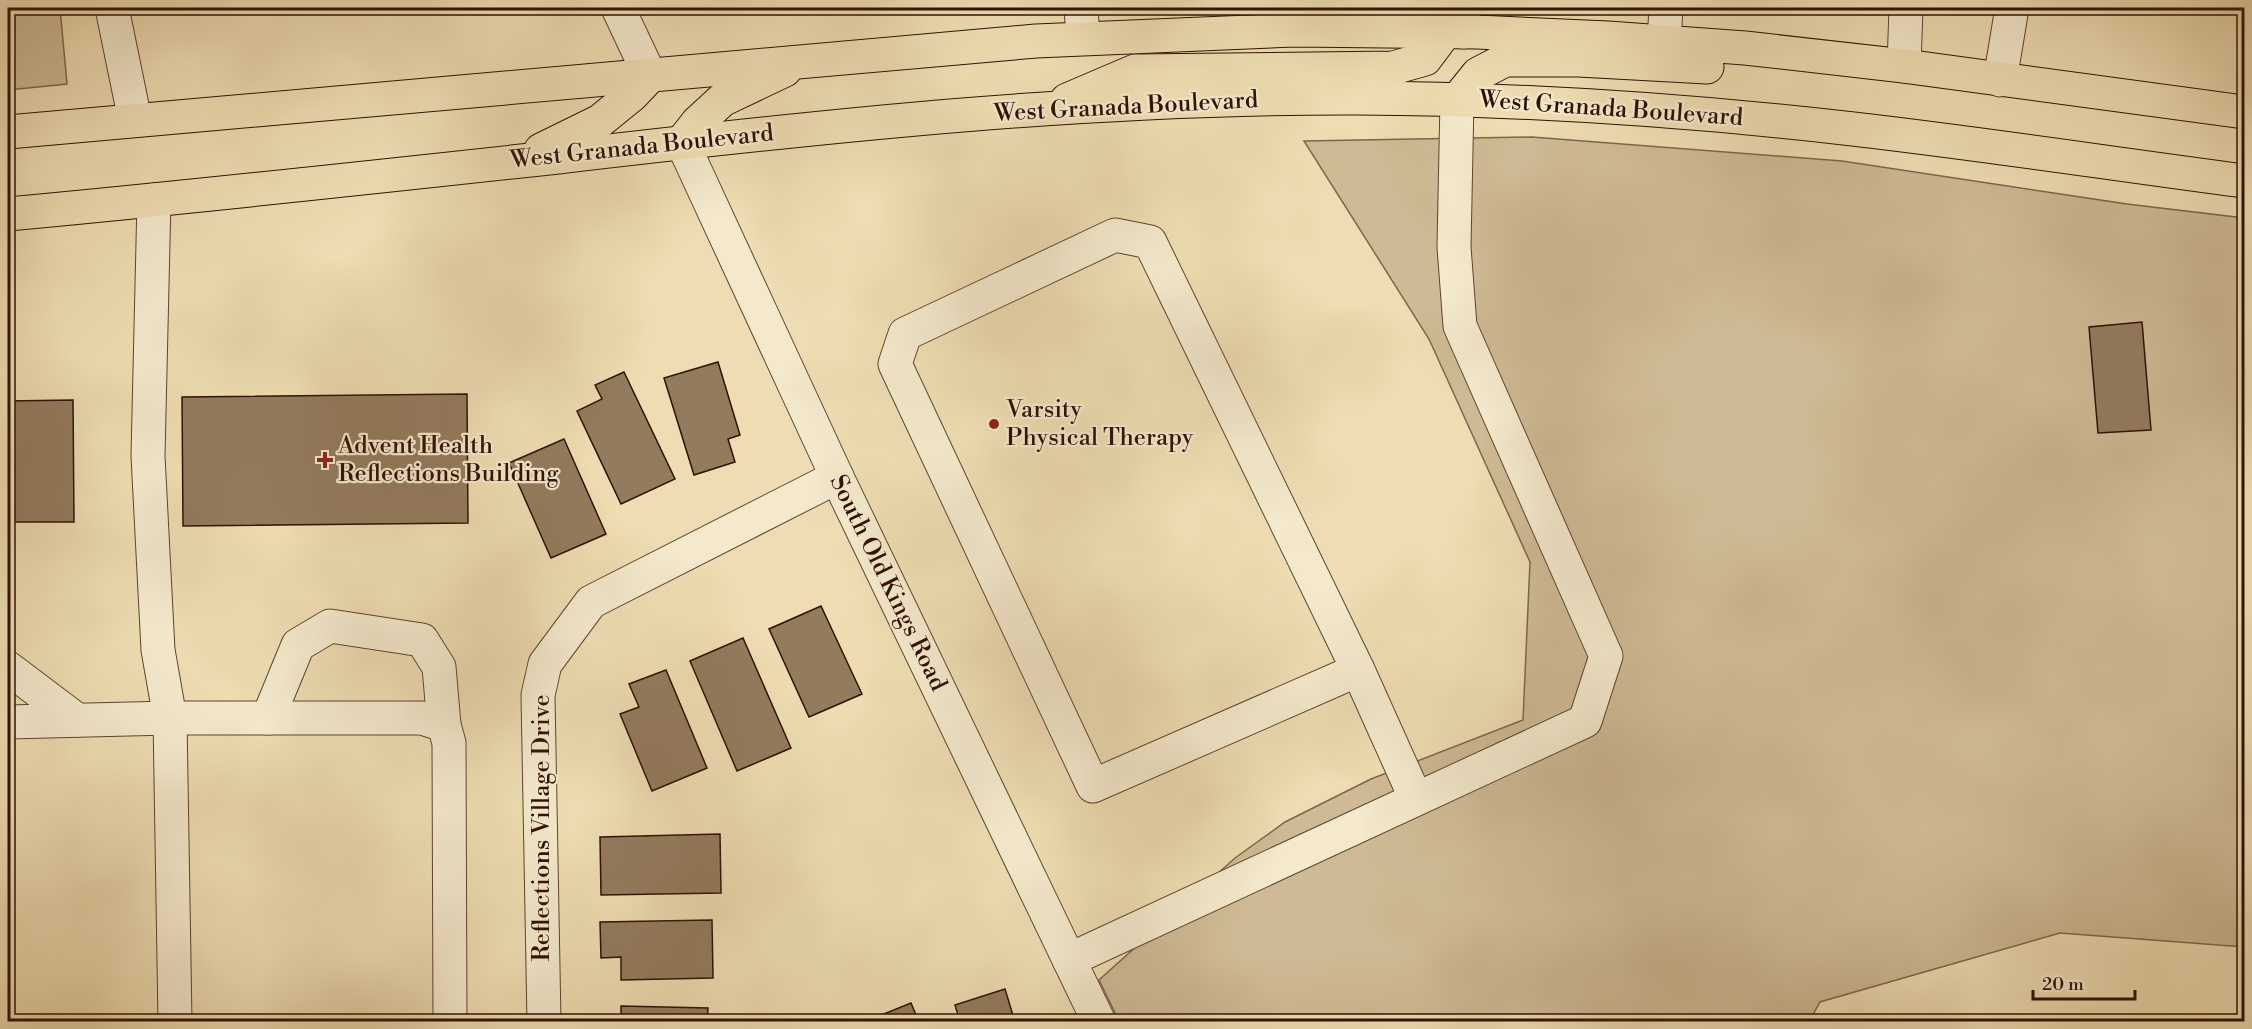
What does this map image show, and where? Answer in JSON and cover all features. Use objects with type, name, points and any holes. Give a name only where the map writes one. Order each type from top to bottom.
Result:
[{"type":"main road","points":[[8,132],[650,76],[806,60],[1082,23],[1294,30],[1457,24],[1745,48],[1845,59],[2244,112]]},
{"type":"main road","points":[[1046,109],[1135,71],[1393,68],[1425,59],[1457,24]]},
{"type":"main road","points":[[1457,100],[1478,75],[1505,60],[1580,60],[1780,72],[1845,59]]},
{"type":"main road","points":[[682,142],[697,123],[722,100],[806,60]]},
{"type":"main road","points":[[518,161],[600,121],[632,95],[650,76]]},
{"type":"main road","name":"West Granada Boulevard","points":[[8,214],[872,123],[1046,109],[1188,102],[1352,98],[1457,100],[1686,112],[1845,128],[2244,181]]},
{"type":"street","points":[[112,8],[135,120]]},
{"type":"street","points":[[618,8],[650,76]]},
{"type":"street","points":[[1664,42],[1666,8]]},
{"type":"street","points":[[1904,66],[1906,8]]},
{"type":"street","points":[[2000,80],[2012,8]]},
{"type":"street","points":[[1069,960],[1585,721],[1606,656],[1460,326],[1454,247],[1457,100]]},
{"type":"street","name":"South Old Kings Road","points":[[682,142],[837,477],[1099,1022]]},
{"type":"street","points":[[154,200],[148,456],[158,650],[170,718],[175,1022]]},
{"type":"street","points":[[1358,670],[1094,786],[895,364],[905,334],[1115,235],[1150,242],[1358,670],[1416,799]]},
{"type":"street","name":"Reflections Village Drive","points":[[544,1022],[538,694],[545,664],[591,602],[837,477]]},
{"type":"street","points":[[268,718],[298,645],[330,626],[422,640],[439,667],[448,743],[450,1022]]},
{"type":"street","points":[[8,668],[77,720]]},
{"type":"street","points":[[8,722],[170,718],[422,718],[444,724]]},
{"type":"shaded area","points":[[8,8],[60,8],[67,84],[8,90]]},
{"type":"shaded area","points":[[1532,137],[1842,161],[2127,204],[2244,218],[2244,947],[2060,933],[1820,1002],[1809,1022],[1119,1021],[1099,980],[1235,858],[1285,822],[1371,779],[1523,720],[1530,562],[1429,339],[1304,141]]},
{"type":"building","points":[[2142,322],[2151,430],[2098,433],[2089,327]]},
{"type":"building","points":[[718,362],[740,435],[728,439],[735,462],[694,475],[664,378]]},
{"type":"building","points":[[624,372],[675,479],[621,504],[577,411],[602,399],[595,385]]},
{"type":"building","name":"Advent Health Reflections Building","points":[[467,394],[468,523],[183,526],[182,397]]},
{"type":"building","points":[[73,400],[74,522],[8,522],[8,401]]},
{"type":"building","points":[[564,439],[606,534],[551,558],[509,463]]},
{"type":"building","points":[[821,606],[862,694],[809,717],[769,629]]},
{"type":"building","points":[[743,638],[791,748],[737,771],[690,661]]},
{"type":"building","points":[[666,670],[707,768],[652,791],[620,714],[639,707],[629,684]]},
{"type":"building","points":[[720,834],[721,893],[601,895],[600,837]]},
{"type":"building","points":[[712,920],[713,978],[621,980],[621,957],[601,958],[600,922]]},
{"type":"building","points":[[1005,989],[1015,1022],[960,1022],[955,1005]]},
{"type":"building","points":[[911,1003],[919,1022],[864,1022]]},
{"type":"building","points":[[621,1006],[708,1008],[707,1022],[621,1022]]},
{"type":"place","name":"Varsity Physical Therapy","points":[[994,424]]},
{"type":"place","name":"Advent Health Reflections Building","points":[[325,460]]}]
